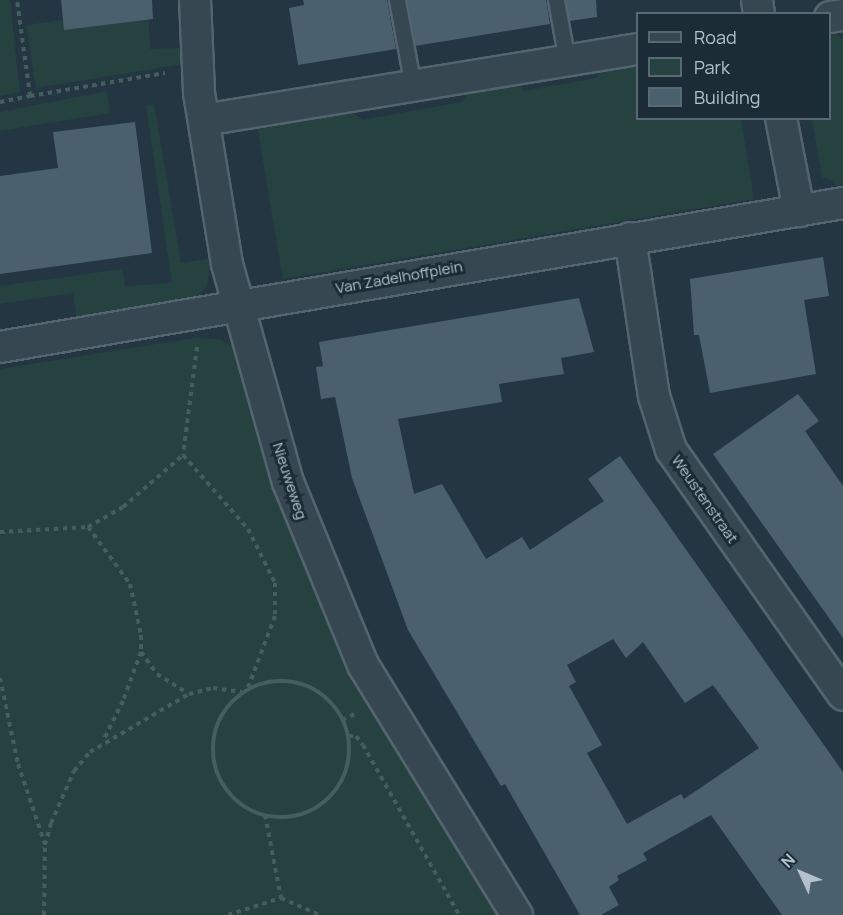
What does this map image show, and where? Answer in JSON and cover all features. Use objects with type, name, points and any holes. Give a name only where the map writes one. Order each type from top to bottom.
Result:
[{"type":"street","name":"Nieuweweg","points":[[195,0],[198,68],[204,120],[227,264],[288,482],[363,665],[517,915]]},
{"type":"street","points":[[204,120],[636,49]]},
{"type":"street","points":[[781,120],[800,211]]},
{"type":"street","name":"Van Zadelhoffplein","points":[[0,347],[197,316],[239,306],[843,202]]},
{"type":"street","name":"Weustenstraat","points":[[630,238],[656,405],[670,450],[843,695]]},
{"type":"lane","points":[[397,0],[413,86]]},
{"type":"lane","points":[[556,0],[567,61]]},
{"type":"path","points":[[17,0],[30,96]]},
{"type":"path","points":[[0,102],[198,68]]},
{"type":"path","points":[[0,532],[88,527],[123,507],[183,455],[197,316]]},
{"type":"path","points":[[183,455],[248,529],[275,583],[275,616],[248,689]]},
{"type":"path","points":[[88,527],[130,584],[141,652],[157,674],[189,694]]},
{"type":"path","points":[[102,741],[141,652]]},
{"type":"path","points":[[0,678],[18,764],[37,831],[45,845]]},
{"type":"path","points":[[285,681],[307,685],[340,715],[348,736],[348,759],[341,780],[327,798],[298,814],[265,815],[244,807],[227,792],[216,772],[215,728],[226,708],[248,689],[285,681]]},
{"type":"path","points":[[44,915],[45,845],[74,771],[102,741],[189,694],[213,688],[242,692]]},
{"type":"path","points":[[348,736],[356,736],[363,745],[459,915]]},
{"type":"path","points":[[265,815],[281,898]]},
{"type":"path","points":[[228,915],[281,898],[320,915]]},
{"type":"green space","points":[[0,0],[10,0],[20,92],[0,96]]},
{"type":"green space","points":[[148,0],[150,49],[181,48],[184,64],[36,88],[26,25],[63,20],[65,30],[132,21]]},
{"type":"green space","points":[[831,31],[843,39],[843,187],[836,188],[834,181],[822,177],[812,120],[831,120]]},
{"type":"green space","points":[[636,60],[636,120],[741,120],[754,199],[283,279],[257,125],[349,109],[362,120],[462,102],[472,88],[515,81],[524,91],[596,78],[604,65]]},
{"type":"green space","points":[[107,91],[110,113],[0,131],[0,112]]},
{"type":"green space","points":[[154,104],[181,263],[212,258],[207,285],[196,298],[77,322],[73,293],[0,304],[0,286],[122,269],[125,286],[172,283],[146,105]]},
{"type":"green space","points":[[194,338],[219,339],[235,348],[285,515],[323,609],[347,658],[501,915],[0,915],[0,369]]},
{"type":"building","points":[[61,0],[152,0],[153,19],[64,30]]},
{"type":"building","points":[[303,0],[387,0],[396,49],[298,65],[289,8],[304,5]]},
{"type":"building","points":[[407,0],[546,0],[550,24],[415,46]]},
{"type":"building","points":[[566,0],[596,0],[597,17],[570,21]]},
{"type":"building","points":[[135,122],[152,253],[0,274],[0,176],[58,168],[53,132]]},
{"type":"building","points":[[823,257],[829,296],[804,300],[816,374],[710,393],[699,335],[694,335],[690,279]]},
{"type":"building","points":[[579,298],[594,352],[561,358],[564,374],[499,384],[502,402],[398,419],[414,494],[442,484],[486,559],[522,537],[530,550],[604,501],[588,479],[620,456],[843,772],[843,915],[782,915],[711,815],[643,853],[647,860],[617,876],[619,880],[609,887],[619,905],[601,915],[580,915],[505,784],[501,786],[408,630],[352,478],[335,397],[321,399],[316,367],[323,366],[319,342]],"holes":[[[613,639],[626,658],[643,642],[685,703],[713,685],[759,748],[684,799],[681,794],[627,824],[587,753],[602,745],[569,686],[576,682],[567,665]]]},
{"type":"building","points":[[798,394],[819,421],[805,431],[843,486],[843,638],[713,454]]}]
